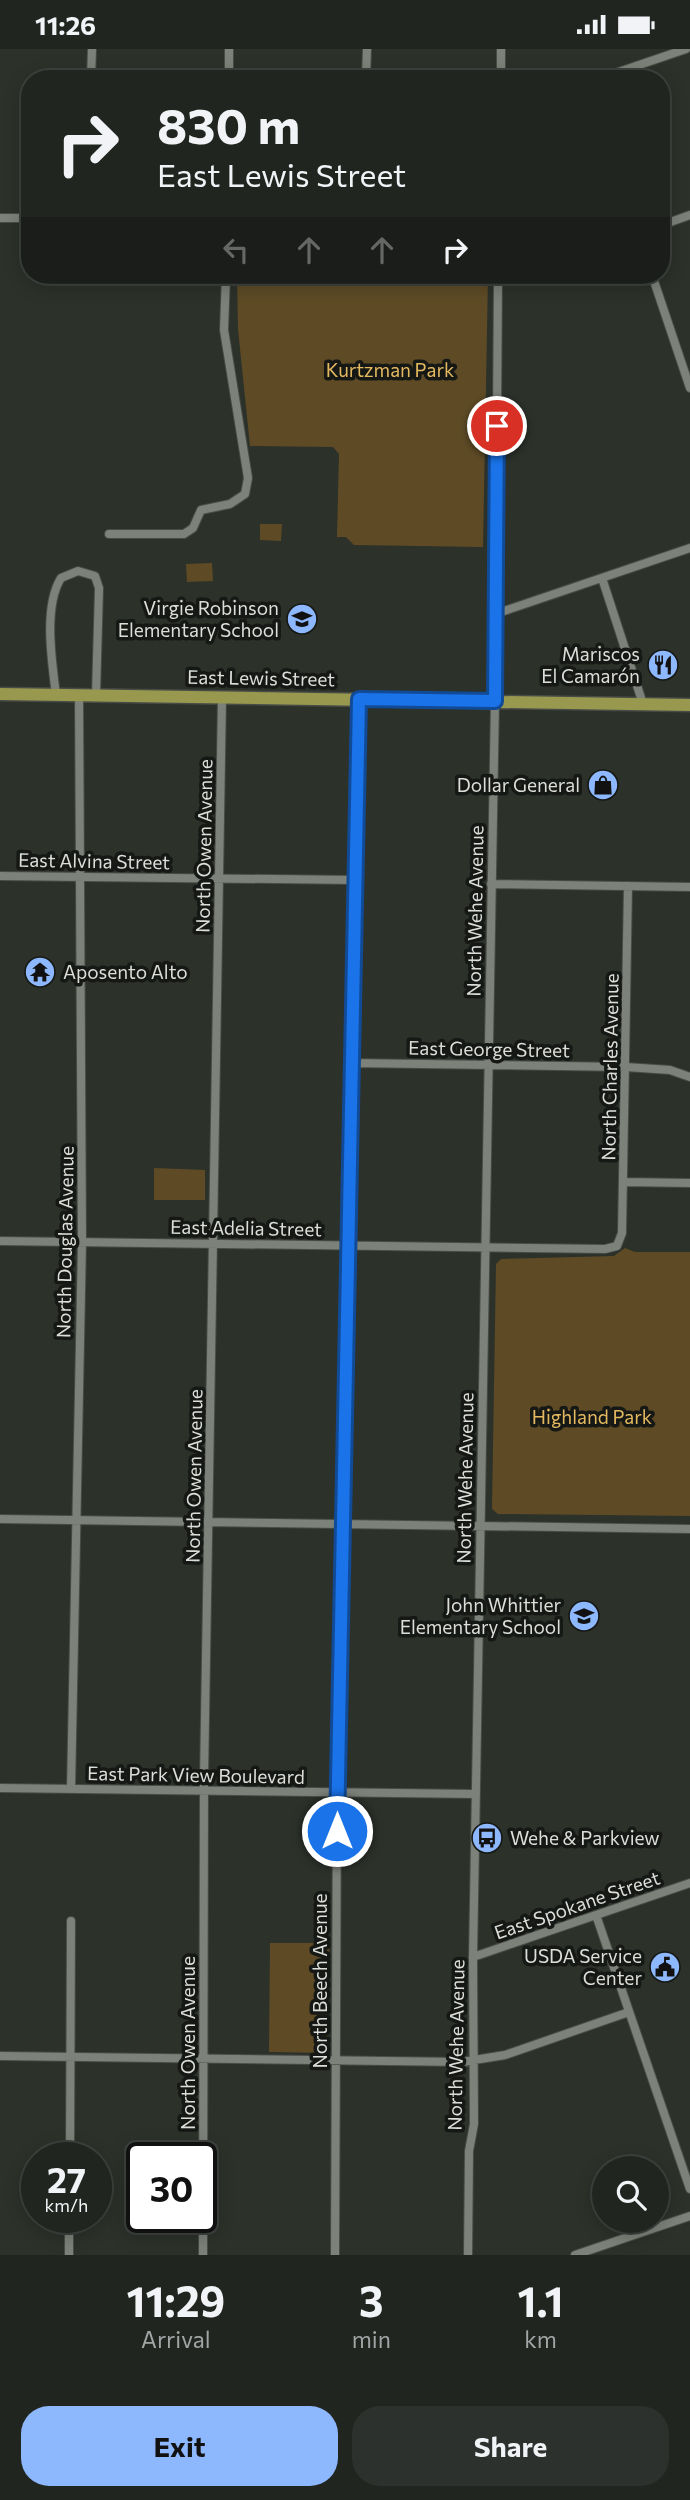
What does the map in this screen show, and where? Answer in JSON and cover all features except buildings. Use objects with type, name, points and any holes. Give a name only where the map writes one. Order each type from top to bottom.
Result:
[{"type":"main road","name":"East Lewis Street","points":[[0,694],[690,705]]},
{"type":"street","points":[[92,49],[92,70]]},
{"type":"street","points":[[229,49],[229,70]]},
{"type":"street","points":[[366,70],[367,49]]},
{"type":"street","points":[[501,49],[501,70]]},
{"type":"street","points":[[624,70],[686,49]]},
{"type":"street","points":[[670,222],[690,215]]},
{"type":"street","points":[[0,218],[21,218]]},
{"type":"street","points":[[109,534],[184,534],[193,528],[201,510],[230,504],[245,494],[248,478],[224,330],[226,284]]},
{"type":"street","name":"North Wehe Avenue","points":[[468,2255],[495,701],[498,284]]},
{"type":"street","points":[[655,284],[689,383]]},
{"type":"street","points":[[495,614],[690,548]]},
{"type":"street","points":[[56,695],[50,641],[55,591],[61,578],[78,571],[95,576],[99,587],[96,695]]},
{"type":"street","points":[[601,578],[643,704]]},
{"type":"street","name":"North Douglas Avenue","points":[[71,1789],[82,1242],[79,695]]},
{"type":"street","name":"North Owen Avenue","points":[[203,2255],[204,1790],[222,697]]},
{"type":"street","name":"North Beech Avenue","points":[[335,2255],[341,1524],[359,699]]},
{"type":"street","name":"East Alvina Street","points":[[0,876],[355,880]]},
{"type":"street","points":[[491,884],[690,887]]},
{"type":"street","name":"North Charles Avenue","points":[[617,1246],[622,1233],[628,886]]},
{"type":"street","name":"East George Street","points":[[351,1063],[626,1067],[670,1070],[690,1077]]},
{"type":"street","points":[[623,1182],[690,1183]]},
{"type":"street","name":"East Adelia Street","points":[[0,1241],[605,1249],[617,1246]]},
{"type":"street","points":[[0,1519],[690,1529]]},
{"type":"street","name":"East Park View Boulevard","points":[[0,1788],[476,1794]]},
{"type":"street","name":"East Spokane Street","points":[[473,1957],[690,1883]]},
{"type":"street","points":[[596,1915],[690,2189]]},
{"type":"street","points":[[70,2142],[71,1921]]},
{"type":"street","points":[[0,2056],[473,2060],[505,2055],[629,2012]]},
{"type":"street","points":[[575,2255],[690,2216]]},
{"type":"street","points":[[69,2233],[69,2255]]},
{"type":"green space","name":"Kurtzman Park","points":[[237,284],[488,284],[483,547],[354,545],[346,537],[337,537],[339,454],[333,447],[250,446],[238,329]]},
{"type":"green space","points":[[260,524],[282,524],[281,541],[260,540]]},
{"type":"green space","points":[[212,563],[213,581],[187,582],[186,564]]},
{"type":"green space","points":[[154,1168],[205,1170],[205,1200],[154,1200]]},
{"type":"green space","name":"Highland Park","points":[[625,1248],[635,1252],[690,1252],[690,1516],[498,1514],[492,1509],[496,1264],[501,1259],[614,1256]]},
{"type":"green space","points":[[270,1943],[329,1943],[328,2053],[269,2052]]},
{"type":"place","name":"Virgie Robinson Elementary School","points":[[302,619]]},
{"type":"place","name":"Mariscos El Camarón","points":[[663,665]]},
{"type":"place","name":"Dollar General","points":[[603,785]]},
{"type":"place","name":"Aposento Alto","points":[[40,972]]},
{"type":"place","name":"John Whittier Elementary School","points":[[584,1616]]},
{"type":"place","name":"Wehe & Parkview","points":[[487,1838]]},
{"type":"place","name":"USDA Service Center","points":[[665,1967]]},
{"type":"route","points":[[337,1831],[359,699],[495,701],[497,426]]}]
